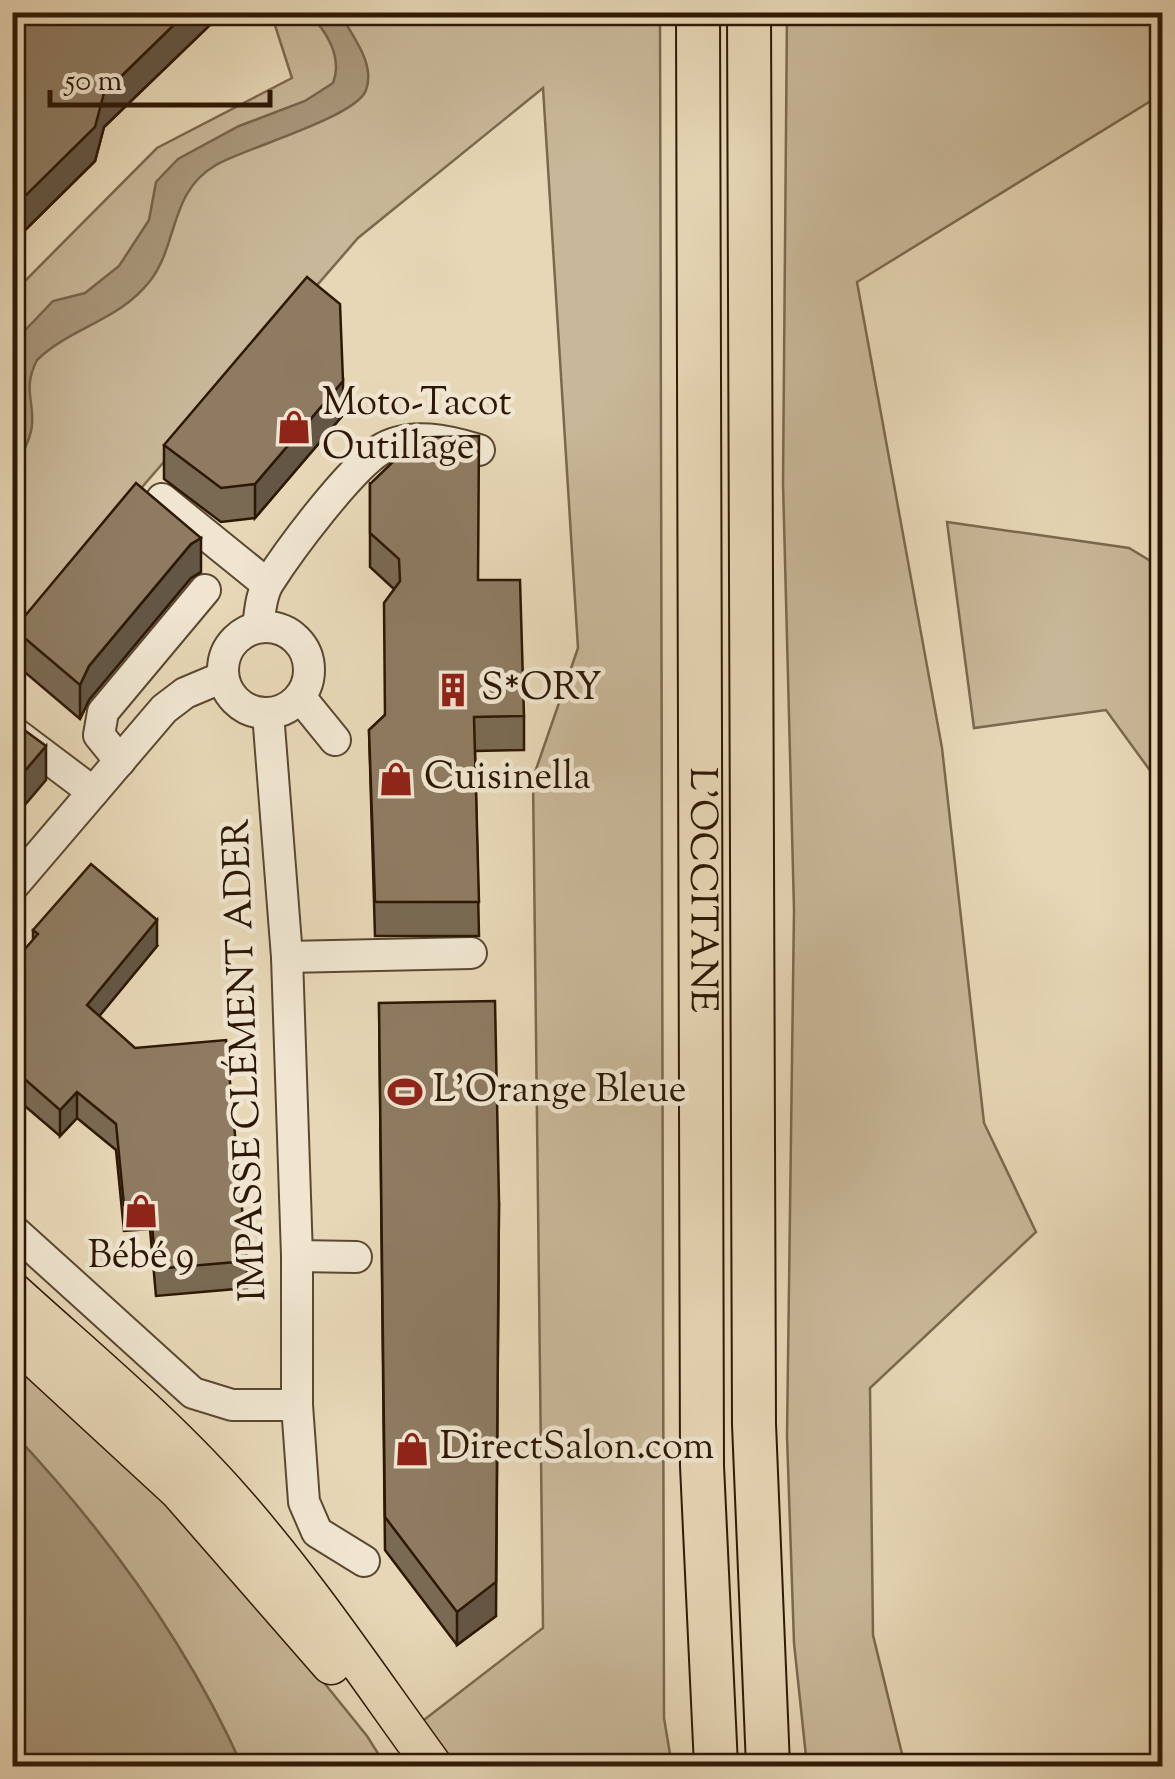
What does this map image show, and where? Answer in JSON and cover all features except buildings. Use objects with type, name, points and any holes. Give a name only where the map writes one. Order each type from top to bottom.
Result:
[{"type":"highway","name":"L'OCCITANE","points":[[698,12],[702,1466],[716,1766]]},
{"type":"highway","name":"L'OCCITANE","points":[[748,12],[754,1386],[768,1766]]},
{"type":"main road","points":[[12,1291],[175,1440],[234,1502],[303,1587],[433,1766]]},
{"type":"main road","points":[[12,1338],[114,1427],[226,1540],[409,1766]]},
{"type":"street","points":[[258,627],[267,584],[347,482],[381,449],[406,441],[441,439],[480,450]]},
{"type":"street","points":[[162,499],[267,584]]},
{"type":"street","points":[[120,760],[98,735],[103,712],[205,590]]},
{"type":"street","points":[[258,627],[291,634],[303,647],[308,681],[300,697],[268,713],[239,704],[223,677],[230,645],[258,627]]},
{"type":"street","points":[[12,887],[164,709],[185,693],[223,677]]},
{"type":"street","points":[[300,697],[335,740]]},
{"type":"street","name":"IMPASSE CLÉMENT ADER","points":[[268,713],[287,957],[297,1256],[297,1405],[304,1502],[317,1532],[364,1561]]},
{"type":"street","points":[[12,731],[93,792]]},
{"type":"street","points":[[287,957],[471,953]]},
{"type":"street","points":[[12,1228],[193,1393],[232,1405],[297,1405]]},
{"type":"street","points":[[297,1256],[356,1257]]},
{"type":"shaded area","points":[[271,13],[660,13],[664,1718],[672,1766],[451,1766],[420,1723],[543,1628],[533,778],[578,648],[543,88],[358,238],[13,636],[13,293],[157,148],[292,78]]},
{"type":"shaded area","points":[[308,13],[340,13],[365,60],[366,90],[343,111],[230,158],[201,176],[182,204],[159,266],[138,295],[37,360],[31,374],[31,433],[13,467],[13,343],[53,301],[85,293],[119,266],[149,220],[156,182],[178,159],[239,126],[305,101],[333,83],[336,63],[331,45]]},
{"type":"shaded area","points":[[787,13],[1155,13],[1162,17],[1162,94],[857,282],[942,748],[984,1123],[1036,1232],[870,1388],[873,1635],[905,1766],[807,1766],[794,1643],[787,1436],[794,910],[783,483]]},
{"type":"shaded area","points":[[947,522],[1129,548],[1162,568],[1162,787],[1106,710],[974,728]]},
{"type":"shaded area","points":[[12,1355],[217,1550],[367,1736],[386,1766],[242,1766],[196,1676],[142,1590],[13,1433]]},
{"type":"shaded area","points":[[13,1433],[142,1590],[196,1676],[242,1766],[13,1766]]},
{"type":"place","name":"Moto-Tacot Outillage","points":[[294,427]]},
{"type":"place","name":"S*ORY","points":[[453,690]]},
{"type":"place","name":"Cuisinella","points":[[396,779]]},
{"type":"place","name":"L'Orange Bleue","points":[[405,1092]]},
{"type":"place","name":"Bébé 9","points":[[141,1211]]},
{"type":"place","name":"DirectSalon.com","points":[[412,1449]]}]
